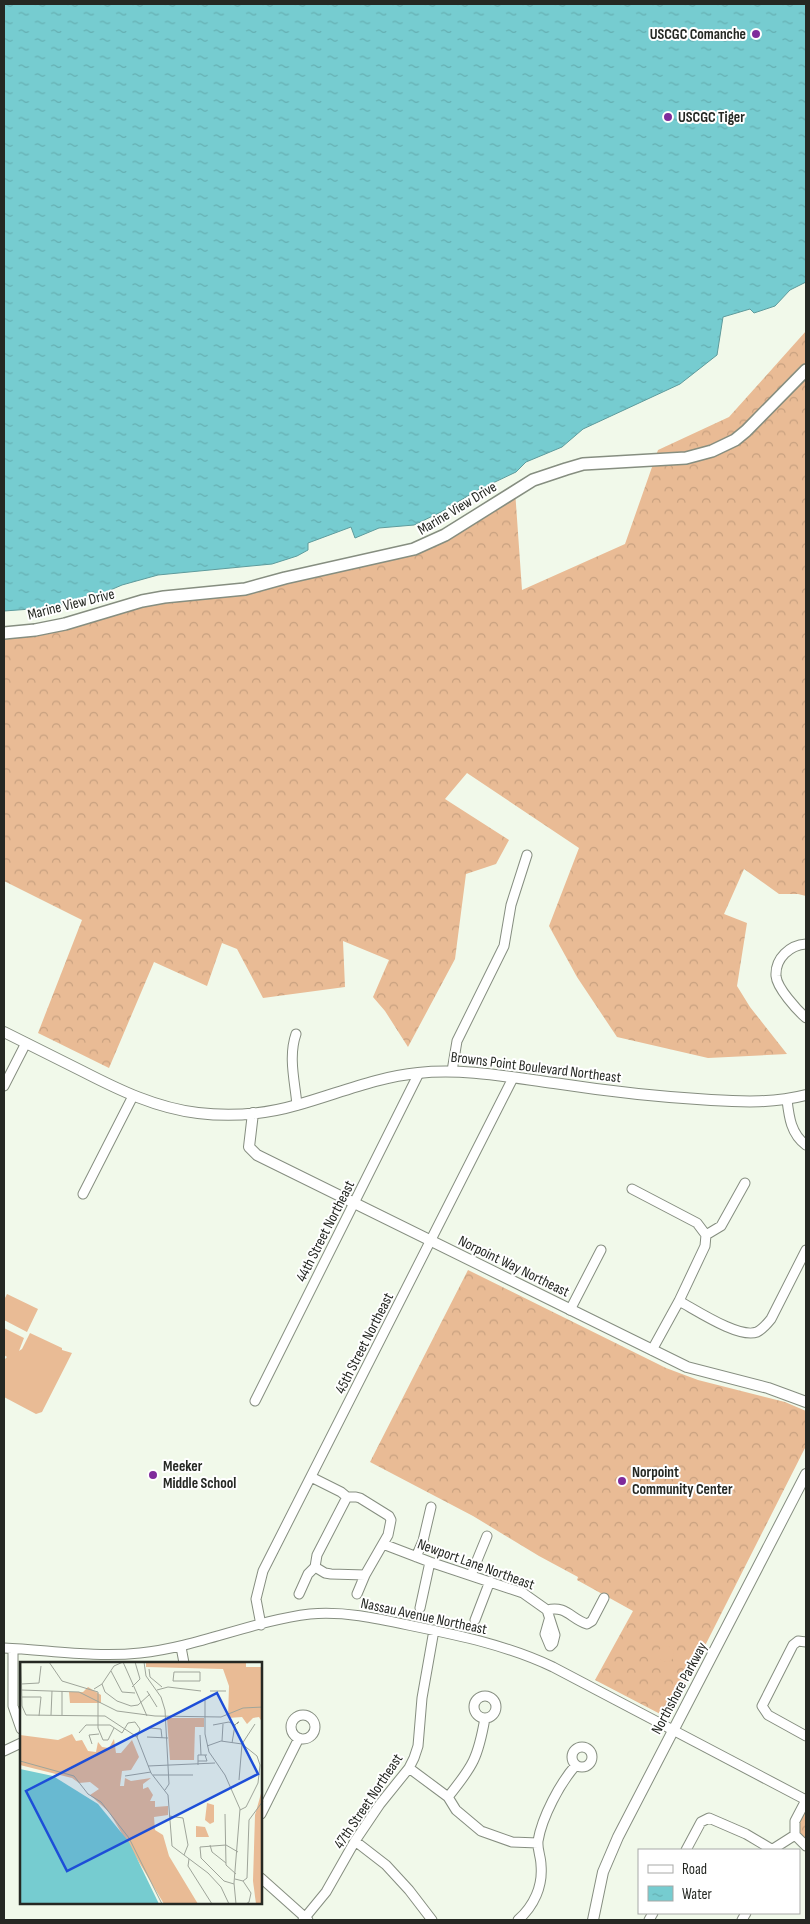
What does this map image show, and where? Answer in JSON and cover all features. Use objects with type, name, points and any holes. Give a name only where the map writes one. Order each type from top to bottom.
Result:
[{"type":"main road","name":"Marine View Drive","points":[[4,632],[35,630],[65,624],[142,601],[164,597],[245,589],[414,549],[445,535],[533,480],[583,464],[667,460],[686,458],[712,451],[735,440],[746,431],[806,370]]},
{"type":"street","points":[[452,1071],[457,1041],[504,946],[511,906],[527,855]]},
{"type":"street","points":[[806,944],[792,948],[785,953],[780,960],[776,976],[789,1000],[806,1018]]},
{"type":"street","name":"Browns Point Boulevard Northeast","points":[[4,1032],[133,1096],[167,1108],[198,1113],[226,1115],[253,1113],[298,1105],[380,1080],[419,1073],[452,1071],[624,1093],[696,1099],[752,1102],[787,1100],[806,1095]]},
{"type":"street","points":[[296,1034],[292,1061],[298,1105]]},
{"type":"street","points":[[4,1086],[26,1043]]},
{"type":"street","name":"44th Street Northeast","points":[[255,1401],[419,1073]]},
{"type":"street","name":"45th Street Northeast","points":[[261,1624],[256,1599],[261,1576],[513,1078]]},
{"type":"street","points":[[83,1194],[133,1096]]},
{"type":"street","points":[[787,1100],[789,1118],[794,1132],[806,1145]]},
{"type":"street","name":"Norpoint Way Northeast","points":[[253,1113],[249,1147],[253,1152],[281,1168],[687,1368],[768,1388],[806,1402]]},
{"type":"street","points":[[706,1235],[721,1226],[745,1183]]},
{"type":"street","points":[[632,1189],[698,1223],[706,1235],[705,1246],[652,1350]]},
{"type":"street","points":[[570,1310],[601,1250]]},
{"type":"street","points":[[678,1301],[739,1332],[751,1333],[763,1328],[771,1318],[806,1250]]},
{"type":"street","name":"Northshore Parkway","points":[[593,1920],[597,1894],[608,1858],[806,1474]]},
{"type":"street","points":[[311,1477],[342,1492],[347,1497]]},
{"type":"street","points":[[347,1497],[356,1496],[389,1516],[391,1520],[391,1526],[383,1544],[365,1575],[358,1594]]},
{"type":"street","points":[[299,1594],[308,1574],[315,1567],[317,1555],[347,1497]]},
{"type":"street","points":[[416,1557],[423,1541],[431,1507]]},
{"type":"street","points":[[471,1575],[487,1536]]},
{"type":"street","name":"Newport Lane Northeast","points":[[383,1544],[523,1593],[547,1610]]},
{"type":"street","points":[[420,1608],[430,1562]]},
{"type":"street","points":[[315,1567],[331,1574],[365,1575]]},
{"type":"street","points":[[475,1620],[490,1582]]},
{"type":"street","points":[[542,1662],[550,1646],[545,1634],[549,1620],[547,1610],[561,1609],[588,1624],[592,1621],[604,1598]]},
{"type":"street","name":"Nassau Avenue Northeast","points":[[8,1648],[78,1654],[123,1655],[181,1647],[261,1624],[310,1614],[339,1614],[377,1618],[504,1647],[542,1662],[806,1800]]},
{"type":"street","name":"47th Street Northeast","points":[[305,1919],[326,1892],[355,1841],[380,1804],[409,1768],[418,1746],[422,1698],[434,1630]]},
{"type":"street","points":[[806,1642],[798,1641],[793,1645],[762,1706],[768,1715],[806,1736]]},
{"type":"street","points":[[181,1647],[184,1662]]},
{"type":"street","points":[[8,1648],[13,1706],[20,1726]]},
{"type":"street","points":[[448,1797],[473,1765],[478,1753],[485,1718]]},
{"type":"street","points":[[262,1812],[299,1738]]},
{"type":"street","points":[[4,1751],[20,1743]]},
{"type":"street","points":[[518,1920],[527,1911],[538,1892],[541,1879],[541,1865],[538,1843],[545,1818],[568,1774],[576,1765]]},
{"type":"street","points":[[409,1768],[448,1797],[456,1810],[481,1831],[512,1842],[538,1843]]},
{"type":"street","points":[[806,1800],[796,1821],[795,1835],[806,1846]]},
{"type":"street","points":[[687,1849],[701,1822],[710,1818],[771,1849]]},
{"type":"street","points":[[774,1849],[795,1835]]},
{"type":"street","points":[[355,1841],[386,1866],[409,1890],[432,1920]]},
{"type":"street","points":[[262,1879],[305,1919]]},
{"type":"green space","points":[[806,331],[806,896],[779,894],[744,869],[724,914],[747,923],[737,986],[750,1007],[787,1054],[708,1058],[617,1037],[577,977],[549,926],[579,848],[467,773],[445,799],[509,840],[496,864],[466,874],[455,959],[408,1047],[385,1011],[373,997],[389,960],[343,941],[345,987],[263,998],[237,949],[222,943],[207,986],[154,962],[109,1068],[38,1033],[82,920],[4,881],[4,632],[306,573],[445,535],[515,490],[522,590],[625,544],[658,450],[729,417]]},
{"type":"green space","points":[[468,1270],[666,1368],[698,1380],[785,1402],[806,1411],[806,1446],[670,1715],[666,1717],[595,1680],[633,1611],[577,1580],[578,1577],[473,1516],[370,1462]]},
{"type":"green space","points":[[7,1294],[38,1309],[27,1332],[4,1320],[4,1300]]},
{"type":"green space","points":[[4,1328],[24,1338],[19,1351],[22,1349],[30,1333],[62,1348],[62,1350],[72,1353],[42,1412],[36,1414],[4,1397],[4,1360],[7,1357],[4,1355]]},
{"type":"green space","points":[[666,1646],[674,1654],[666,1662],[658,1654]]},
{"type":"green space","points":[[806,1800],[806,1846],[803,1844],[795,1821]]},
{"type":"water","points":[[4,4],[806,4],[806,282],[790,290],[775,306],[754,313],[750,309],[723,317],[717,355],[680,384],[583,429],[562,447],[526,462],[516,472],[476,491],[441,512],[414,525],[379,528],[355,538],[351,527],[308,543],[308,550],[297,556],[272,564],[158,575],[122,585],[87,600],[45,608],[4,611]]},
{"type":"place","name":"USCGC Comanche","points":[[756,34]]},
{"type":"place","name":"USCGC Tiger","points":[[668,117]]},
{"type":"place","name":"Meeker Middle School","points":[[153,1475]]},
{"type":"place","name":"Norpoint Community Center","points":[[622,1481]]}]
